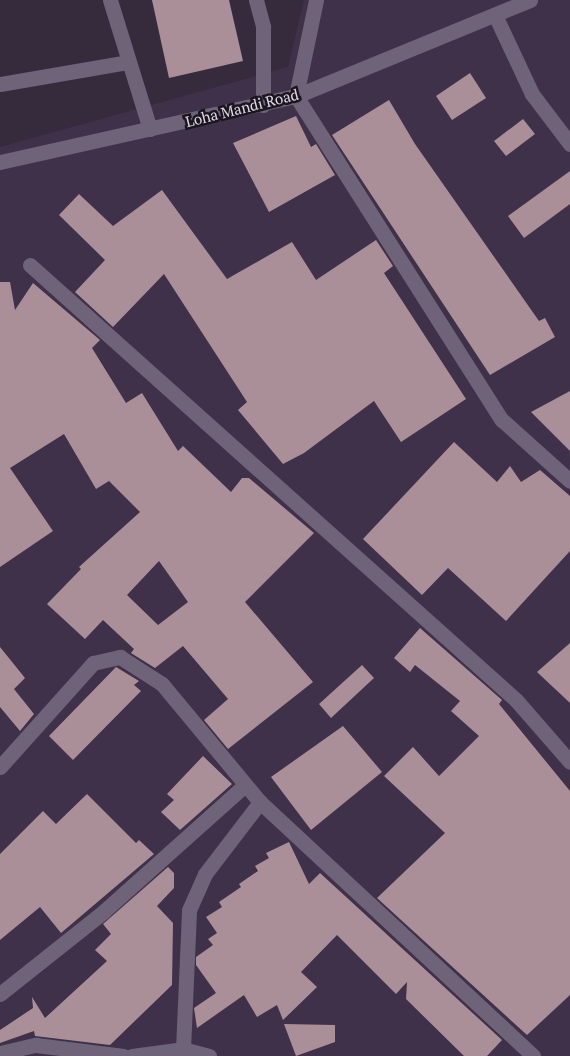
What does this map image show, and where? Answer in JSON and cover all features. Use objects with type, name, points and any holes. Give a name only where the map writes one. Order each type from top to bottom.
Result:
[{"type":"street","points":[[110,0],[127,62],[150,129]]},
{"type":"street","points":[[256,0],[263,27],[263,105]]},
{"type":"street","points":[[316,0],[296,96],[502,420],[570,481]]},
{"type":"street","name":"Loha Mandi Road","points":[[0,162],[263,105],[296,96],[530,0]]},
{"type":"street","points":[[495,15],[532,94],[570,144]]},
{"type":"street","points":[[0,84],[127,62]]},
{"type":"street","points":[[30,265],[516,700],[570,762]]},
{"type":"street","points":[[0,767],[93,664],[120,658],[162,684],[260,802],[533,1056]]},
{"type":"street","points":[[0,994],[103,912],[245,785]]},
{"type":"street","points":[[183,1049],[190,910],[206,874],[260,802]]},
{"type":"street","points":[[0,1053],[36,1045],[123,1056]]},
{"type":"street","points":[[132,1056],[183,1049],[209,1056]]},
{"type":"shaded area","points":[[304,0],[570,0],[570,1056],[0,1056],[0,147],[288,67]]},
{"type":"building","points":[[152,0],[229,0],[243,61],[169,78]]},
{"type":"building","points":[[470,73],[486,98],[452,120],[436,96]]},
{"type":"building","points":[[389,100],[415,144],[539,321],[545,318],[555,337],[490,375],[332,135]]},
{"type":"building","points":[[296,116],[311,147],[316,144],[335,175],[269,212],[233,143]]},
{"type":"building","points":[[523,119],[535,134],[506,156],[494,141]]},
{"type":"building","points":[[570,171],[570,204],[524,238],[508,216]]},
{"type":"building","points":[[162,190],[227,279],[292,242],[316,280],[376,240],[393,266],[384,273],[466,399],[401,442],[374,401],[304,453],[283,464],[238,410],[247,402],[164,274],[113,327],[75,292],[105,260],[59,215],[79,194],[113,226]]},
{"type":"building","points":[[0,282],[10,282],[15,310],[33,283],[100,340],[92,348],[126,403],[142,393],[178,451],[183,446],[231,492],[242,478],[249,478],[314,533],[245,602],[313,682],[228,749],[204,720],[228,699],[183,646],[155,668],[131,653],[134,649],[103,620],[85,639],[47,604],[81,569],[79,567],[140,512],[109,481],[96,489],[64,434],[10,468],[53,531],[0,567]],"holes":[[[159,561],[188,602],[158,625],[127,595]]]},
{"type":"building","points":[[570,391],[570,451],[531,412]]},
{"type":"building","points":[[454,442],[497,482],[510,466],[521,482],[540,470],[570,496],[570,551],[506,621],[448,568],[422,595],[363,539]]},
{"type":"building","points":[[420,628],[502,700],[499,704],[570,791],[570,995],[527,1035],[377,898],[445,833],[384,776],[413,747],[439,776],[479,736],[451,711],[460,701],[415,665],[410,672],[394,658]]},
{"type":"building","points":[[570,643],[570,703],[537,672]]},
{"type":"building","points":[[0,647],[25,678],[14,689],[34,714],[20,731],[0,707]]},
{"type":"building","points":[[362,665],[374,678],[331,718],[319,704]]},
{"type":"building","points":[[116,667],[139,681],[134,685],[141,691],[73,760],[49,736]]},
{"type":"building","points":[[343,726],[382,772],[311,830],[271,777]]},
{"type":"building","points":[[203,756],[232,784],[180,830],[161,812],[174,800],[167,794]]},
{"type":"building","points":[[87,794],[136,843],[139,840],[154,854],[61,933],[40,907],[0,940],[0,854],[43,811],[56,824]]},
{"type":"building","points":[[289,842],[309,884],[320,873],[502,1040],[487,1056],[464,1056],[406,999],[407,982],[396,994],[337,935],[301,972],[317,987],[283,1020],[277,1005],[257,1017],[244,995],[197,1028],[194,1008],[216,993],[196,965],[196,957],[213,945],[208,939],[217,933],[206,917],[222,907],[219,902],[241,887],[239,884],[258,871],[255,866],[269,858],[266,853]]},
{"type":"building","points":[[168,867],[174,873],[174,888],[157,906],[173,923],[172,985],[110,1045],[35,1036],[34,1031],[0,1043],[0,1030],[33,1008],[32,997],[45,1018],[107,961],[95,950],[111,934],[103,924]]},
{"type":"building","points":[[284,1024],[335,1025],[335,1042],[296,1056]]}]
